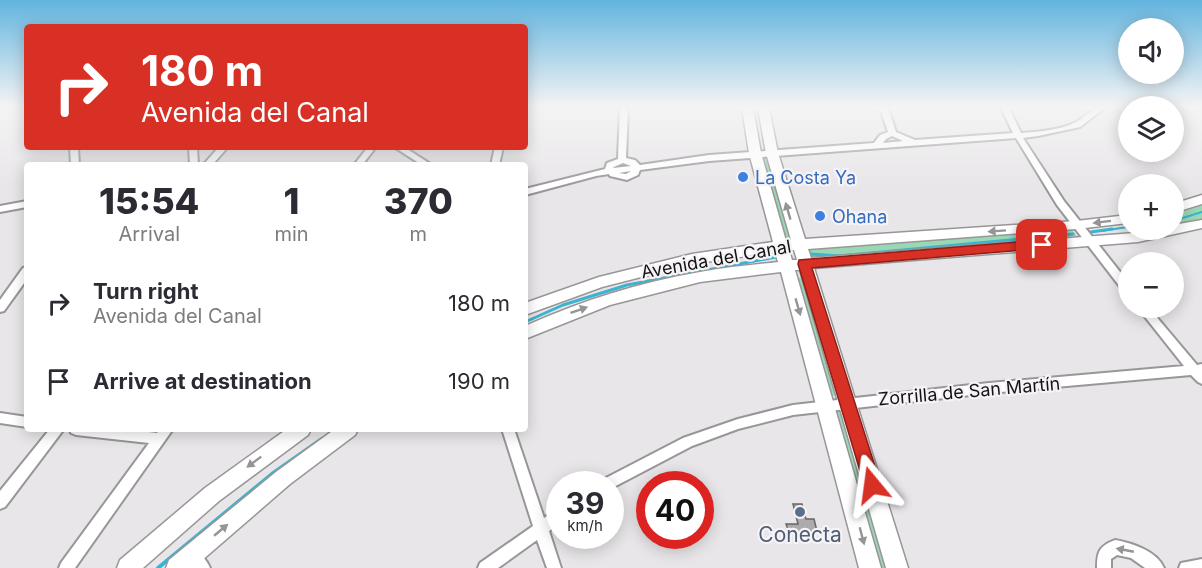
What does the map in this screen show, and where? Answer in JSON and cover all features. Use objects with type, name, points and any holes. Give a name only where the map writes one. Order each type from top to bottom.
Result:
[{"type":"street","points":[[622,160],[623,135]]},
{"type":"street","points":[[756,135],[798,245],[897,568]]},
{"type":"street","points":[[763,135],[763,153],[780,246],[870,568]]},
{"type":"street","points":[[876,146],[883,137],[889,135]]},
{"type":"street","points":[[895,135],[917,144]]},
{"type":"street","points":[[528,191],[610,171],[637,167],[763,153],[1031,135]]},
{"type":"street","points":[[1019,137],[1076,225],[1118,277]]},
{"type":"street","points":[[210,162],[221,150]]},
{"type":"street","points":[[360,162],[370,150]]},
{"type":"street","points":[[403,150],[423,162]]},
{"type":"street","points":[[610,171],[610,165],[622,160],[632,162],[637,167]]},
{"type":"street","points":[[1184,205],[1202,199]]},
{"type":"street","points":[[0,209],[24,205]]},
{"type":"street","name":"Avenida del Canal","points":[[528,308],[599,282],[644,270],[780,246],[1118,220]]},
{"type":"street","name":"Avenida del Canal","points":[[528,332],[562,316],[654,287],[700,277],[786,265],[1168,233],[1202,225]]},
{"type":"street","points":[[0,308],[24,274]]},
{"type":"street","points":[[1152,318],[1200,373]]},
{"type":"street","name":"Zorrilla de San Martín","points":[[624,475],[688,441],[738,424],[793,410],[848,403],[1200,373]]},
{"type":"street","points":[[0,418],[24,422]]},
{"type":"street","points":[[0,502],[56,432]]},
{"type":"street","points":[[128,432],[163,434]]},
{"type":"street","points":[[128,568],[165,533],[218,489],[298,432]]},
{"type":"street","points":[[190,564],[283,478],[345,432]]},
{"type":"street","points":[[509,432],[554,568]]},
{"type":"street","points":[[66,568],[163,434]]},
{"type":"street","points":[[485,568],[546,523]]},
{"type":"street","points":[[1104,568],[1104,555],[1115,548],[1134,551],[1157,568]]},
{"type":"street","points":[[1186,568],[1202,566]]},
{"type":"green space","points":[[766,156],[770,158],[793,240],[784,239],[761,158]]},
{"type":"green space","points":[[1202,205],[1202,219],[1184,224],[1184,211]]},
{"type":"green space","points":[[1072,230],[1077,236],[809,258],[808,250]]},
{"type":"green space","points":[[797,277],[804,279],[837,395],[831,396]]},
{"type":"green space","points":[[843,412],[891,568],[877,568],[835,413]]},
{"type":"building","name":"Conecta","points":[[793,504],[802,504],[806,519],[814,519],[817,531],[789,532],[786,524],[798,524]]},
{"type":"waterway","points":[[1184,218],[1202,212]]},
{"type":"waterway","points":[[1101,231],[1118,228]]},
{"type":"waterway","points":[[1091,232],[1112,229]]},
{"type":"waterway","points":[[810,254],[839,256],[1073,234]]},
{"type":"waterway","points":[[528,321],[563,305],[627,285],[776,257]]},
{"type":"waterway","points":[[158,568],[272,474],[322,439]]},
{"type":"place","name":"La Costa Ya","points":[[743,177]]},
{"type":"place","name":"Ohana","points":[[820,216]]},
{"type":"place","name":"Conecta","points":[[800,512]]},
{"type":"route","points":[[872,485],[804,264],[1042,245]]}]
